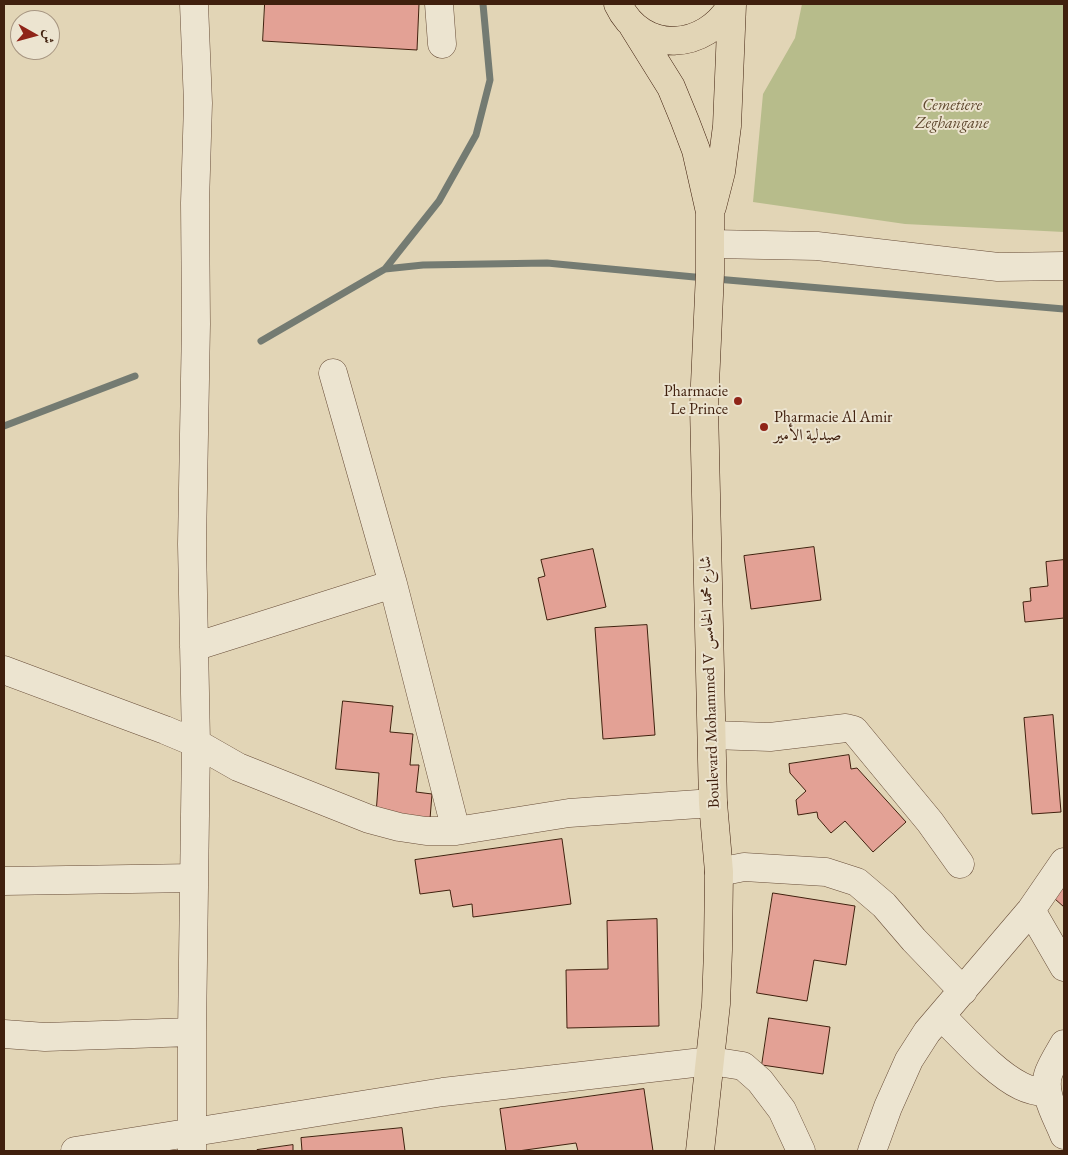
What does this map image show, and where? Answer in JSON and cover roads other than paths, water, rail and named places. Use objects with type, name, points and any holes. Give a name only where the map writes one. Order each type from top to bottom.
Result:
[{"type":"main road","name":"Boulevard Mohammed V شارع محمد الخامس","points":[[618,4],[622,13],[634,26],[671,87],[696,150],[710,212],[708,347],[704,406],[714,803],[719,872],[716,1004],[700,1151]]},
{"type":"main road","name":"Boulevard Mohammed V شارع محمد الخامس","points":[[710,212],[721,172],[727,126],[732,4]]},
{"type":"main road","points":[[634,26],[650,36],[669,41],[688,40],[706,33],[721,21],[732,4]]},
{"type":"street","points":[[192,1142],[196,743],[192,544],[196,324],[195,203],[198,103],[194,4]]},
{"type":"street","points":[[439,4],[442,44]]},
{"type":"street","points":[[711,244],[817,246],[998,267],[1064,266]]},
{"type":"street","points":[[333,373],[393,584],[456,831]]},
{"type":"street","points":[[194,648],[393,584]]},
{"type":"street","points":[[4,670],[165,730],[196,743],[238,767],[369,819],[399,827],[426,831],[456,831],[569,813],[714,803]]},
{"type":"street","points":[[712,735],[770,737],[844,728],[857,732],[930,822],[960,864]]},
{"type":"street","points":[[872,1151],[888,1107],[909,1060],[927,1032],[1031,910],[1064,862]]},
{"type":"street","points":[[719,872],[744,867],[826,872],[857,882],[884,905],[963,991]]},
{"type":"street","points":[[4,881],[194,878]]},
{"type":"street","points":[[1031,910],[1064,967]]},
{"type":"street","points":[[941,1016],[1011,1080],[1029,1089],[1048,1093]]},
{"type":"street","points":[[4,1034],[45,1037],[192,1032]]},
{"type":"street","points":[[1064,1044],[1048,1073],[1048,1093],[1064,1135]]},
{"type":"street","points":[[75,1151],[192,1142],[443,1092],[711,1061],[743,1066],[760,1081],[782,1110],[801,1151]]},
{"type":"waterway","points":[[261,341],[385,269],[439,201],[476,135],[490,80],[483,4]]},
{"type":"waterway","points":[[385,269],[423,265],[547,263],[705,278]]},
{"type":"waterway","points":[[716,279],[1064,309]]},
{"type":"waterway","points":[[4,426],[135,376]]},
{"type":"place","name":"Pharmacie Le Prince","points":[[738,401]]},
{"type":"place","name":"Pharmacie Al Amir صيدلية الأمير","points":[[764,427]]},
{"type":"park label","name":"Cemetiere Zeghangane","points":[[952,115]]}]
